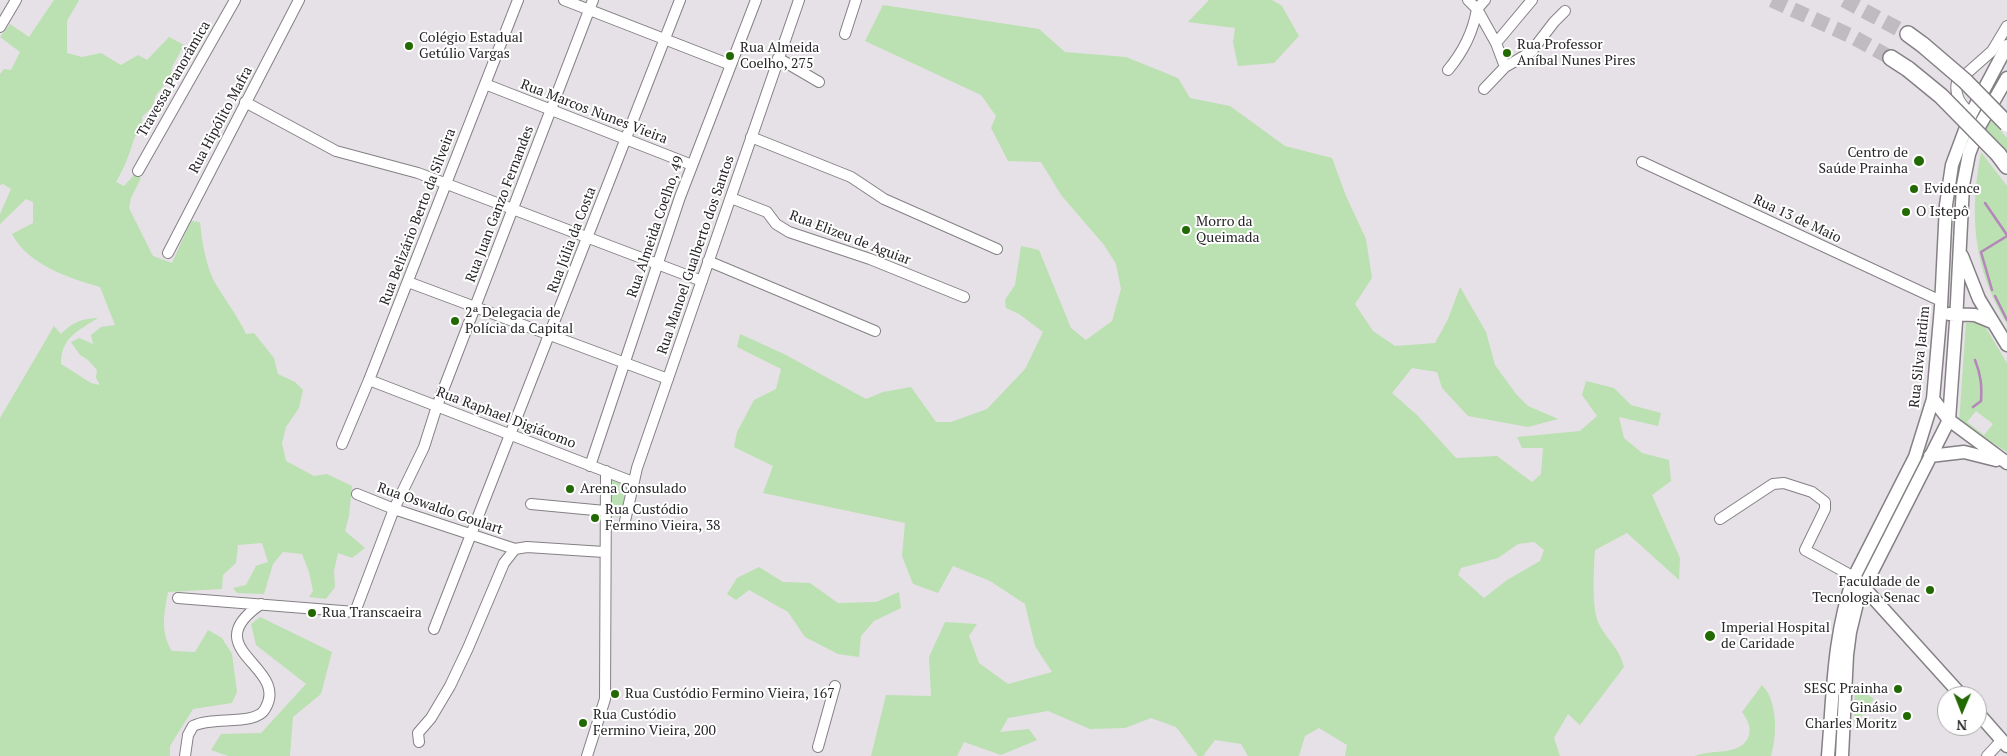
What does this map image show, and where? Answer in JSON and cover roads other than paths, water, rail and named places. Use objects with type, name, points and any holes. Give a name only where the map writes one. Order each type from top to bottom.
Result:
[{"type":"highway","points":[[1908,34],[1965,81],[2007,124]]},
{"type":"highway","points":[[1891,58],[1908,69],[1941,96],[1998,154],[2007,166]]},
{"type":"main road","name":"Rua Silva Jardim","points":[[1842,756],[1849,639],[1859,582],[1915,457],[1933,399],[1948,182],[1957,146],[1971,114],[2007,49]]},
{"type":"main road","name":"Rua Silva Jardim","points":[[1828,756],[1838,639],[1843,610],[1949,420],[1957,313],[1963,185],[1969,154],[1980,125],[1994,97],[2007,78]]},
{"type":"main road","points":[[1994,97],[2007,91]]},
{"type":"main road","points":[[1959,247],[1971,282],[1992,322],[2007,345]]},
{"type":"main road","points":[[1940,318],[1957,313],[1975,314],[1992,322]]},
{"type":"main road","points":[[1933,399],[1949,420],[2007,463]]},
{"type":"main road","points":[[1930,456],[1964,452],[1981,454],[2007,463]]},
{"type":"main road","points":[[1859,582],[1953,686]]},
{"type":"main road","points":[[1987,723],[2005,743]]},
{"type":"street","points":[[0,27],[16,0]]},
{"type":"street","name":"Travessa Panorâmica","points":[[138,171],[234,0]]},
{"type":"street","name":"Rua Hipólito Mafra","points":[[168,253],[299,0]]},
{"type":"street","name":"Rua Belizário Berto da Silveira","points":[[342,444],[408,282],[518,0]]},
{"type":"street","points":[[564,0],[591,5],[664,39],[731,65]]},
{"type":"street","name":"Rua Júlia da Costa","points":[[434,629],[680,0]]},
{"type":"street","name":"Rua Almeida Coelho, 49","points":[[590,466],[692,165],[756,0]]},
{"type":"street","name":"Rua Manoel Gualberto dos Santos","points":[[625,521],[633,482],[798,0]]},
{"type":"street","points":[[845,34],[856,0]]},
{"type":"street","points":[[1468,0],[1477,10],[1496,42],[1505,67]]},
{"type":"street","points":[[1448,70],[1470,37],[1477,10],[1485,0]]},
{"type":"street","points":[[1496,42],[1526,2]]},
{"type":"street","name":"Rua Juan Ganzo Fernandes","points":[[261,604],[355,612],[394,509],[424,448],[437,406],[591,5]]},
{"type":"street","points":[[1484,89],[1505,67],[1531,52],[1565,11]]},
{"type":"street","points":[[1971,114],[1958,98],[1955,89],[1957,82],[1992,51],[2007,26]]},
{"type":"street","points":[[778,58],[819,82]]},
{"type":"street","name":"Rua Marcos Nunes Vieira","points":[[485,84],[692,165]]},
{"type":"street","points":[[245,102],[336,151],[399,167],[447,183],[702,281]]},
{"type":"street","points":[[751,137],[851,177],[884,199],[997,249]]},
{"type":"street","name":"Rua 13 de Maio","points":[[1642,162],[1941,301]]},
{"type":"street","name":"Rua Elizeu de Aguiar","points":[[731,198],[766,212],[776,224],[789,232],[870,259],[964,297]]},
{"type":"street","points":[[708,261],[875,331]]},
{"type":"street","points":[[408,282],[668,380]]},
{"type":"street","name":"Rua Raphael Digiácomo","points":[[369,380],[633,482]]},
{"type":"street","points":[[587,756],[605,699],[604,515],[606,471]]},
{"type":"street","points":[[1720,519],[1773,484],[1784,483],[1812,492],[1826,502],[1825,509],[1805,550],[1859,582]]},
{"type":"street","name":"Rua Oswaldo Goulart","points":[[357,494],[394,509],[515,549]]},
{"type":"street","points":[[531,504],[604,515]]},
{"type":"street","points":[[419,742],[420,730],[431,718],[450,686],[472,640],[504,563],[515,549],[527,547],[604,552]]},
{"type":"street","points":[[178,598],[261,604]]},
{"type":"street","points":[[185,756],[188,735],[193,726],[212,720],[251,718],[259,716],[265,709],[269,691],[266,681],[261,672],[243,655],[238,646],[237,635],[239,624],[246,614],[261,604]]},
{"type":"street","points":[[818,747],[835,686]]},
{"type":"street","points":[[1987,756],[2005,743]]},
{"type":"waterway","points":[[1985,203],[2007,235]]},
{"type":"waterway","points":[[1992,290],[1981,252],[2007,236]]},
{"type":"waterway","points":[[1995,296],[2007,320]]},
{"type":"waterway","points":[[1973,407],[1981,401],[1980,376],[1975,360]]},
{"type":"tunnel","points":[[1772,0],[1853,37],[1891,58]]},
{"type":"tunnel","points":[[1844,0],[1908,34]]},
{"type":"place","name":"Colégio Estadual Getúlio Vargas","points":[[409,46]]},
{"type":"place","name":"Rua Professor Aníbal Nunes Pires","points":[[1507,53]]},
{"type":"place","name":"Rua Almeida Coelho, 275","points":[[730,56]]},
{"type":"place","name":"Centro de Saúde Prainha","points":[[1919,161]]},
{"type":"place","name":"Evidence","points":[[1914,189]]},
{"type":"place","name":"O Istepô","points":[[1906,212]]},
{"type":"place","name":"Morro da Queimada","points":[[1186,230]]},
{"type":"place","name":"2ª Delegacia de Polícia da Capital","points":[[455,321]]},
{"type":"place","name":"Arena Consulado","points":[[570,489]]},
{"type":"place","name":"Rua Custódio Fermino Vieira, 38","points":[[595,518]]},
{"type":"place","name":"Faculdade de Tecnologia Senac","points":[[1930,590]]},
{"type":"place","name":"Rua Transcaeira","points":[[312,613]]},
{"type":"place","name":"Imperial Hospital de Caridade","points":[[1710,636]]},
{"type":"place","name":"SESC Prainha","points":[[1898,689]]},
{"type":"place","name":"Rua Custódio Fermino Vieira, 167","points":[[615,694]]},
{"type":"place","name":"Ginásio Charles Moritz","points":[[1907,716]]},
{"type":"place","name":"Rua Custódio Fermino Vieira, 200","points":[[583,723]]}]
